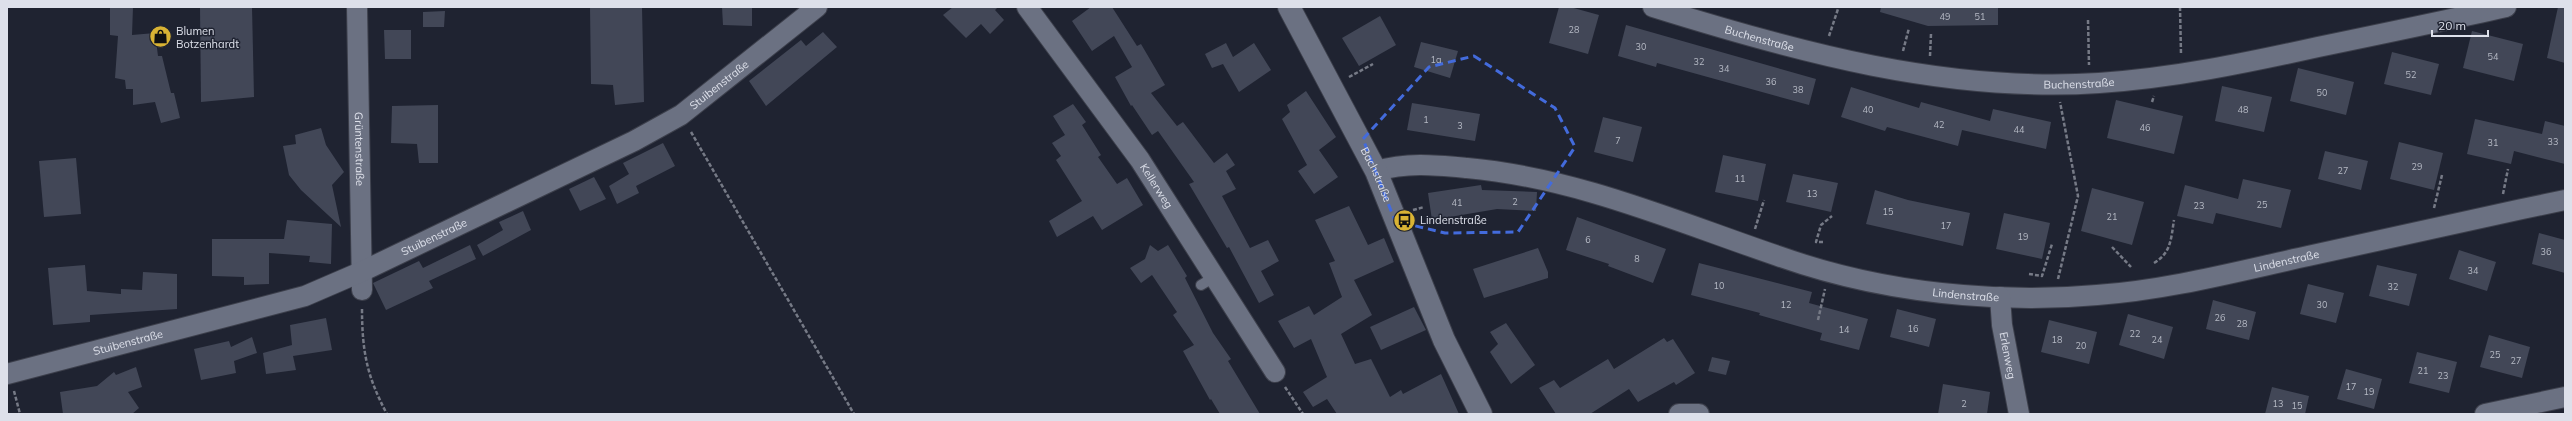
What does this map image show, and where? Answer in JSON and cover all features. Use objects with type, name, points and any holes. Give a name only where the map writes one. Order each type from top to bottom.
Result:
[{"type":"street","name":"Grüntenstraße","points":[[358,7],[362,281]]},
{"type":"street","name":"Stuibenstraße","points":[[7,374],[362,281],[634,141],[681,115],[817,7]]},
{"type":"street","name":"Kellerweg","points":[[1027,7],[1140,160],[1208,280],[1274,372]]},
{"type":"street","name":"Bachstraße","points":[[1289,7],[1333,86],[1376,171],[1444,340],[1481,414]]},
{"type":"street","name":"Buchenstraße","points":[[1653,7],[1823,56],[1929,76],[1980,81],[2057,84],[2090,83],[2182,74],[2247,62],[2506,7]]},
{"type":"street","name":"Lindenstraße","points":[[1376,171],[1410,164],[1429,164],[1508,173],[1566,184],[1663,214],[1750,246],[1829,271],[1870,282],[1920,291],[2000,297],[2099,295],[2196,281],[2565,200]]},
{"type":"street","name":"Erlenweg","points":[[2000,297],[2002,325],[2019,414]]},
{"type":"street","points":[[2485,414],[2565,397]]},
{"type":"street","points":[[1679,414],[1699,414]]},
{"type":"path","points":[[2180,7],[2182,74]]},
{"type":"path","points":[[1823,56],[1838,9]]},
{"type":"path","points":[[2088,20],[2090,83]]},
{"type":"path","points":[[1333,86],[1373,64]]},
{"type":"path","points":[[2054,297],[2078,196],[2057,84]]},
{"type":"path","points":[[681,115],[854,414]]},
{"type":"path","points":[[2428,230],[2442,175]]},
{"type":"path","points":[[1750,246],[1764,200]]},
{"type":"path","points":[[1823,242],[1816,242],[1821,224],[1832,216]]},
{"type":"path","points":[[2154,263],[2164,257],[2169,250],[2174,220]]},
{"type":"path","points":[[2028,274],[2042,276],[2052,244]]},
{"type":"path","points":[[2112,247],[2131,267]]},
{"type":"path","points":[[1818,320],[1829,271]]},
{"type":"path","points":[[362,281],[365,359],[373,388],[387,414]]},
{"type":"path","points":[[1274,372],[1304,414]]},
{"type":"highlighted area","points":[[1474,56],[1555,108],[1575,147],[1518,232],[1445,233],[1395,221],[1363,139],[1429,67]]},
{"type":"building","points":[[110,7],[133,7],[132,35],[155,33],[158,56],[162,56],[171,93],[174,93],[180,118],[161,123],[155,102],[133,105],[133,89],[126,89],[125,80],[115,78],[118,36],[110,35]]},
{"type":"building","points":[[200,7],[252,7],[254,97],[201,102]]},
{"type":"building","points":[[590,7],[642,7],[644,102],[615,105],[613,85],[591,84]]},
{"type":"building","points":[[722,7],[752,7],[752,26],[723,25]]},
{"type":"building","points":[[953,7],[998,7],[995,10],[1004,20],[990,34],[981,24],[966,38],[943,15]]},
{"type":"building","points":[[1091,7],[1112,7],[1137,46],[1141,44],[1165,85],[1151,93],[1177,126],[1183,122],[1214,163],[1227,153],[1235,165],[1226,171],[1236,189],[1222,196],[1250,248],[1268,240],[1279,261],[1261,271],[1274,295],[1259,303],[1229,247],[1227,248],[1189,184],[1194,182],[1158,131],[1152,135],[1132,105],[1131,106],[1115,77],[1132,67],[1114,36],[1092,51],[1072,21]]},
{"type":"building","points":[[1559,7],[1570,7],[1599,15],[1588,54],[1549,43]]},
{"type":"building","points":[[1881,7],[1998,7],[1998,25],[1928,26],[1880,12]]},
{"type":"building","points":[[2558,7],[2565,7],[2565,63],[2547,58]]},
{"type":"building","points":[[445,11],[444,27],[423,27],[423,12]]},
{"type":"building","points":[[1380,16],[1396,45],[1359,66],[1342,38]]},
{"type":"building","points":[[1626,25],[1816,79],[1809,105],[1657,63],[1656,67],[1618,56]]},
{"type":"building","points":[[384,30],[411,30],[411,59],[385,59]]},
{"type":"building","points":[[2472,31],[2523,44],[2514,81],[2463,68]]},
{"type":"building","points":[[823,32],[837,47],[766,106],[749,81],[801,40],[806,46]]},
{"type":"building","points":[[1421,42],[1458,51],[1450,78],[1414,67]]},
{"type":"building","points":[[1226,43],[1233,57],[1254,43],[1271,70],[1239,92],[1223,64],[1212,68],[1205,54]]},
{"type":"building","points":[[2392,52],[2439,64],[2431,95],[2384,84]]},
{"type":"building","points":[[2298,68],[2354,82],[2346,115],[2290,101]]},
{"type":"building","points":[[2222,86],[2272,97],[2264,132],[2215,121]]},
{"type":"building","points":[[1851,87],[1919,108],[1921,102],[1990,121],[1993,109],[2051,122],[2046,149],[1962,130],[1958,146],[1887,127],[1885,131],[1841,117]]},
{"type":"building","points":[[1306,91],[1336,137],[1319,150],[1338,177],[1314,194],[1298,171],[1307,165],[1282,119],[1290,112],[1287,105]]},
{"type":"building","points":[[2116,100],[2183,116],[2174,154],[2107,138]]},
{"type":"building","points":[[1412,103],[1480,114],[1475,141],[1407,130]]},
{"type":"building","points":[[1073,104],[1086,122],[1082,125],[1101,155],[1098,157],[1117,184],[1127,178],[1143,205],[1102,230],[1093,216],[1057,237],[1049,221],[1082,201],[1056,160],[1061,156],[1052,143],[1065,135],[1053,116]]},
{"type":"building","points":[[438,105],[438,163],[419,163],[417,144],[391,143],[392,106]]},
{"type":"building","points":[[1603,117],[1642,127],[1633,162],[1594,152]]},
{"type":"building","points":[[2475,119],[2542,134],[2545,121],[2565,126],[2565,164],[2514,151],[2511,164],[2467,154]]},
{"type":"building","points":[[321,128],[326,145],[344,172],[332,185],[341,227],[301,190],[289,175],[283,146],[296,144],[295,135]]},
{"type":"building","points":[[2399,142],[2443,153],[2434,190],[2390,179]]},
{"type":"building","points":[[663,143],[675,166],[636,186],[639,193],[617,204],[609,186],[629,174],[623,163]]},
{"type":"building","points":[[2325,151],[2368,161],[2361,190],[2318,179]]},
{"type":"building","points":[[1723,155],[1766,164],[1758,201],[1715,192]]},
{"type":"building","points":[[76,158],[81,214],[44,217],[39,161]]},
{"type":"building","points":[[1793,174],[1838,183],[1831,212],[1786,202]]},
{"type":"building","points":[[594,177],[606,199],[580,211],[569,189]]},
{"type":"building","points":[[2243,179],[2291,190],[2281,228],[2216,213],[2213,224],[2177,216],[2185,185],[2238,199]]},
{"type":"building","points":[[1481,185],[1482,190],[1537,192],[1536,211],[1497,209],[1432,220],[1428,193]]},
{"type":"building","points":[[2092,188],[2144,202],[2132,245],[2081,231]]},
{"type":"building","points":[[1875,190],[1908,200],[1970,213],[1963,246],[1866,224]]},
{"type":"building","points":[[1349,206],[1368,245],[1384,238],[1394,262],[1354,280],[1372,315],[1341,334],[1355,364],[1371,359],[1390,397],[1401,390],[1403,394],[1441,374],[1459,414],[1337,414],[1327,399],[1313,407],[1303,392],[1327,377],[1311,339],[1294,348],[1278,321],[1309,306],[1314,315],[1342,297],[1329,263],[1335,261],[1315,220]]},
{"type":"building","points":[[523,211],[531,230],[483,256],[477,245],[503,230],[499,222]]},
{"type":"building","points":[[2004,213],[2050,223],[2042,259],[1996,249]]},
{"type":"building","points":[[1577,217],[1666,249],[1653,283],[1608,266],[1609,264],[1566,250]]},
{"type":"building","points":[[287,220],[332,224],[331,264],[309,262],[310,256],[269,253],[269,284],[244,285],[244,277],[212,276],[212,239],[284,239]]},
{"type":"building","points":[[2539,233],[2565,240],[2565,273],[2532,264]]},
{"type":"building","points":[[470,245],[476,259],[429,281],[433,288],[386,310],[373,283],[419,261],[423,268]]},
{"type":"building","points":[[1150,245],[1158,251],[1168,245],[1187,276],[1185,278],[1213,333],[1231,359],[1228,361],[1260,414],[1220,414],[1211,399],[1210,400],[1183,351],[1194,345],[1173,315],[1177,312],[1152,275],[1141,283],[1130,268],[1145,259]]},
{"type":"building","points":[[1538,248],[1548,272],[1548,278],[1484,298],[1473,269]]},
{"type":"building","points":[[2459,250],[2496,262],[2487,291],[2449,279]]},
{"type":"building","points":[[1699,263],[1812,292],[1809,303],[1868,319],[1859,350],[1820,340],[1822,333],[1759,315],[1760,313],[1691,295]]},
{"type":"building","points":[[85,265],[87,291],[121,294],[121,289],[142,290],[143,272],[177,274],[177,309],[90,315],[90,322],[53,325],[48,268]]},
{"type":"building","points":[[2377,265],[2417,274],[2409,306],[2369,296]]},
{"type":"building","points":[[2308,284],[2344,293],[2336,323],[2300,314]]},
{"type":"building","points":[[2213,300],[2256,312],[2249,340],[2206,329]]},
{"type":"building","points":[[1414,307],[1426,330],[1381,350],[1370,327]]},
{"type":"building","points":[[1897,309],[1936,319],[1929,347],[1890,337]]},
{"type":"building","points":[[2128,314],[2173,327],[2164,359],[2119,345]]},
{"type":"building","points":[[326,318],[332,350],[293,356],[296,370],[266,374],[263,353],[292,345],[290,325]]},
{"type":"building","points":[[2049,320],[2097,332],[2089,364],[2041,352]]},
{"type":"building","points":[[1506,323],[1535,365],[1511,384],[1490,352],[1498,344],[1490,332]]},
{"type":"building","points":[[2489,335],[2530,347],[2522,378],[2480,367]]},
{"type":"building","points":[[252,337],[257,353],[234,361],[236,373],[201,380],[194,349],[229,341],[231,347]]},
{"type":"building","points":[[1664,338],[1667,342],[1673,339],[1695,373],[1676,385],[1674,382],[1638,402],[1629,389],[1590,414],[1556,414],[1539,388],[1554,380],[1560,388],[1608,359],[1614,369]]},
{"type":"building","points":[[2417,352],[2457,362],[2449,393],[2409,383]]},
{"type":"building","points":[[1712,357],[1730,361],[1726,375],[1708,371]]},
{"type":"building","points":[[136,367],[142,387],[128,392],[139,408],[132,414],[63,414],[60,392],[97,386],[114,372],[116,375]]},
{"type":"building","points":[[2346,369],[2382,379],[2374,409],[2337,399]]},
{"type":"building","points":[[1943,384],[1990,392],[1987,414],[1938,414]]},
{"type":"building","points":[[2272,387],[2309,396],[2305,414],[2265,414]]},
{"type":"place","name":"Blumen Botzenhardt","points":[[161,37]]},
{"type":"place","name":"Lindenstraße","points":[[1405,220]]}]
